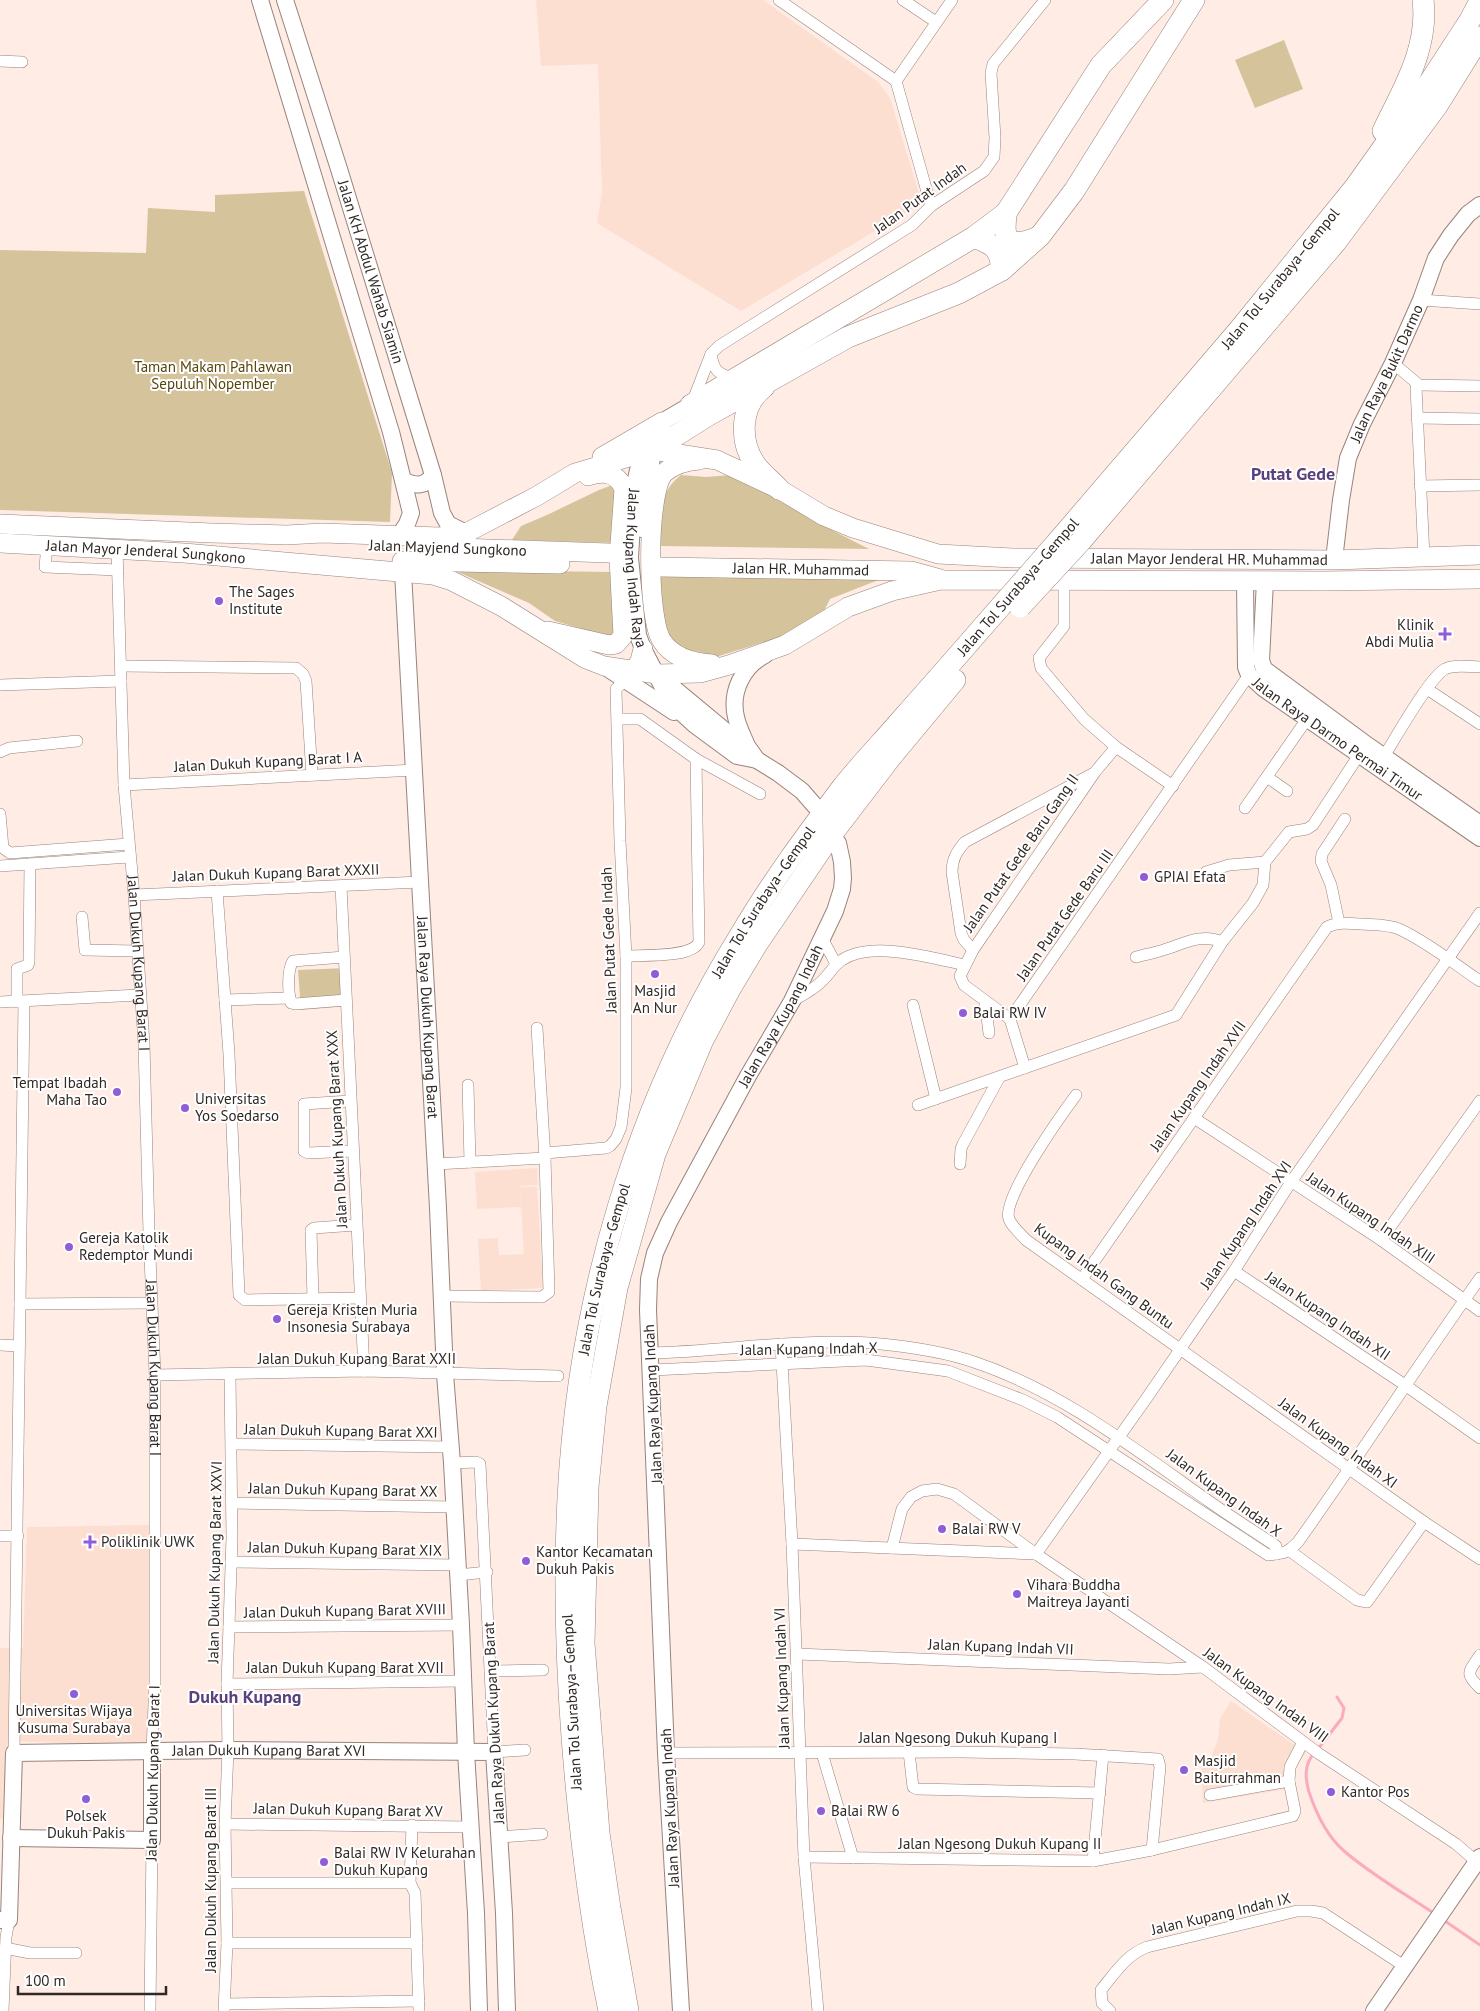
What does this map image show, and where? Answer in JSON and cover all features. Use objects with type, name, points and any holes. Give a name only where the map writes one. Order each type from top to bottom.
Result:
[{"type":"highway","points":[[691,405],[974,237],[1006,213],[1101,65],[1163,0]]},
{"type":"highway","points":[[653,450],[706,416],[848,337],[959,293],[1002,270],[1040,236],[1074,192],[1194,0]]},
{"type":"highway","points":[[1355,187],[1419,53],[1424,28],[1423,0]]},
{"type":"highway","name":"Jalan Tol Surabaya–Gempol","points":[[628,2011],[599,1833],[584,1643],[588,1487],[596,1406],[617,1288],[655,1154],[703,1040],[757,944],[829,838],[1011,606],[1058,541],[1238,331],[1355,187],[1429,83],[1480,2]]},
{"type":"highway","name":"Jalan Tol Surabaya–Gempol","points":[[609,2011],[596,1949],[583,1864],[566,1657],[568,1499],[576,1414],[594,1305],[613,1221],[629,1169],[674,1056],[706,993],[739,936],[816,823],[847,782],[1011,606],[1081,541],[1336,242],[1437,106],[1480,37]]},
{"type":"highway","points":[[1006,213],[1005,233],[1014,242],[1027,242],[1040,236]]},
{"type":"highway","points":[[974,237],[992,244],[998,250],[1002,270]]},
{"type":"highway","points":[[780,489],[756,465],[747,450],[744,428],[745,415],[760,390],[784,372]]},
{"type":"main road","points":[[287,535],[322,533],[440,537],[466,533],[549,489],[662,422]]},
{"type":"main road","points":[[576,473],[653,450],[717,460],[780,489],[824,516],[853,528],[938,554]]},
{"type":"main road","points":[[728,464],[691,460],[675,465],[664,473],[657,486],[653,507],[651,559],[653,614],[662,642],[676,654],[694,662],[729,665]]},
{"type":"main road","points":[[540,630],[609,645],[616,644],[621,639],[623,627],[619,558],[624,489],[621,482],[612,474],[600,472],[549,489]]},
{"type":"main road","name":"Jalan Mayor Jenderal Sungkono","points":[[0,524],[287,535]]},
{"type":"main road","name":"Jalan Mayjend Sungkono","points":[[287,535],[322,543],[609,559],[340,559],[291,562]]},
{"type":"main road","name":"Jalan Mayor Jenderal Sungkono","points":[[0,543],[117,549],[291,562]]},
{"type":"main road","name":"Jalan Mayor Jenderal HR. Muhammad","points":[[938,554],[1012,558],[1334,560],[1480,555]]},
{"type":"main road","name":"Jalan HR. Muhammad","points":[[938,554],[910,558],[660,561],[912,571],[941,580]]},
{"type":"main road","points":[[291,562],[433,575],[452,581],[501,606],[586,659],[629,676],[700,673],[729,665],[785,645],[848,607],[892,591],[941,580]]},
{"type":"main road","name":"Jalan Mayor Jenderal HR. Muhammad","points":[[941,580],[1265,581],[1480,579]]},
{"type":"main road","points":[[629,676],[640,661],[643,649]]},
{"type":"street","name":"Jalan KH Abdul Wahab Siamin","points":[[260,0],[392,432],[411,513],[407,524],[399,536]]},
{"type":"street","name":"Jalan KH Abdul Wahab Siamin","points":[[285,0],[433,475],[442,513],[448,524],[466,533]]},
{"type":"street","points":[[779,0],[896,81],[931,206]]},
{"type":"street","points":[[903,0],[936,22]]},
{"type":"street","points":[[896,81],[952,0]]},
{"type":"street","name":"Jalan Putat Indah","points":[[711,354],[719,346],[912,225],[931,206],[984,170],[994,157],[995,138],[991,73],[993,64],[1045,0]]},
{"type":"street","points":[[0,61],[22,62]]},
{"type":"street","name":"Jalan Raya Bukit Darmo","points":[[1334,560],[1348,458],[1362,424],[1393,363],[1421,300],[1436,258],[1462,221],[1480,205]]},
{"type":"street","points":[[336,250],[361,243]]},
{"type":"street","points":[[1421,300],[1480,304]]},
{"type":"street","points":[[711,354],[713,365],[719,374],[734,379]]},
{"type":"street","points":[[653,450],[662,422],[691,405],[711,354]]},
{"type":"street","points":[[1393,363],[1419,384],[1480,386]]},
{"type":"street","points":[[1419,384],[1416,387],[1424,557]]},
{"type":"street","points":[[1417,418],[1480,419]]},
{"type":"street","name":"Jalan Kupang Indah Raya","points":[[653,450],[638,470],[634,488],[631,566],[638,635],[643,649],[671,703],[695,725],[737,756],[757,760]]},
{"type":"street","name":"Jalan Kupang Indah Raya","points":[[653,450],[644,510],[640,559],[644,608],[657,674],[730,735],[747,746],[757,760],[802,791],[816,806]]},
{"type":"street","points":[[610,462],[620,470],[634,488]]},
{"type":"street","points":[[404,481],[421,485],[426,483],[433,475]]},
{"type":"street","points":[[1420,486],[1480,484]]},
{"type":"street","points":[[47,545],[45,567],[118,570]]},
{"type":"street","name":"Jalan Dukuh Kupang Barat I","points":[[117,549],[124,785],[129,857],[134,895],[144,1044],[151,1303],[155,1374],[150,2011]]},
{"type":"street","name":"Jalan Raya Dukuh Kupang Barat","points":[[403,572],[436,1164],[445,1374],[452,1455],[461,1625],[466,1752],[476,1913],[479,2011]]},
{"type":"street","points":[[1064,581],[1064,626],[1039,658],[1040,666],[1084,719],[1116,747],[1173,786]]},
{"type":"street","name":"Jalan Raya Darmo Permai Timur","points":[[1245,581],[1246,667],[1249,675],[1263,688],[1359,755],[1381,762],[1480,824]]},
{"type":"street","name":"Jalan Raya Darmo Permai Timur","points":[[1265,581],[1262,667],[1480,838]]},
{"type":"street","points":[[747,746],[736,719],[734,704],[737,687],[744,674],[754,662],[785,645]]},
{"type":"street","points":[[121,666],[296,668],[303,674],[306,681],[312,775]]},
{"type":"street","points":[[1381,762],[1427,689],[1446,668],[1480,667]]},
{"type":"street","name":"Jalan Putat Gede Baru III","points":[[1010,1019],[1249,675]]},
{"type":"street","points":[[629,676],[695,725]]},
{"type":"street","name":"Jalan Putat Gede Indah","points":[[545,1155],[606,1148],[616,1139],[621,1127],[626,1088],[626,956],[620,841],[616,689],[629,676]]},
{"type":"street","points":[[0,684],[122,681]]},
{"type":"street","points":[[1427,689],[1480,724]]},
{"type":"street","points":[[618,719],[640,719],[696,759],[760,794]]},
{"type":"street","points":[[1245,808],[1307,719]]},
{"type":"street","points":[[0,752],[9,748],[77,741]]},
{"type":"street","name":"Jalan Putat Gede Baru Gang II","points":[[965,966],[973,950],[1095,772],[1116,747]]},
{"type":"street","points":[[918,1105],[1176,1016],[1222,942],[1247,912],[1260,892],[1265,877],[1265,862],[1289,832],[1307,829],[1313,825],[1359,755]]},
{"type":"street","points":[[626,956],[676,953],[692,949],[699,942],[696,759]]},
{"type":"street","name":"Jalan Dukuh Kupang Barat I A","points":[[124,785],[414,770]]},
{"type":"street","points":[[973,950],[964,940],[961,932],[952,872],[952,865],[957,851],[965,842],[1095,772]]},
{"type":"street","points":[[1267,777],[1286,791]]},
{"type":"street","points":[[0,814],[3,848],[10,852],[128,844]]},
{"type":"street","points":[[1346,819],[1322,854],[1321,861],[1343,923],[1385,926],[1398,929],[1480,981]]},
{"type":"street","name":"Jalan Raya Kupang Indah","points":[[681,2011],[666,1753],[652,1370],[648,1310],[649,1287],[655,1253],[669,1222],[748,1076],[792,1001],[835,911],[842,889],[842,862],[838,843]]},
{"type":"street","points":[[0,866],[129,857]]},
{"type":"street","points":[[1206,872],[1229,865],[1265,862]]},
{"type":"street","points":[[3,2011],[6,1948],[4,1920],[11,1838],[14,1753],[18,1536],[21,1002],[17,968],[28,965],[29,962],[30,864]]},
{"type":"street","name":"Jalan Dukuh Kupang Barat XXXII","points":[[134,895],[420,882]]},
{"type":"street","name":"Jalan Dukuh Kupang Barat XXX","points":[[341,886],[364,1371]]},
{"type":"street","points":[[217,891],[229,1054],[239,1295],[245,1300],[360,1298]]},
{"type":"street","name":"Jalan Kupang Indah XVI","points":[[1036,1554],[1146,1399],[1234,1271],[1292,1182],[1480,913]]},
{"type":"street","points":[[82,917],[84,950],[137,951]]},
{"type":"street","name":"Jalan Kupang Indah XVII","points":[[1082,1280],[1321,934],[1327,927],[1343,923]]},
{"type":"street","points":[[822,938],[836,964]]},
{"type":"street","points":[[1136,957],[1196,939],[1212,938],[1222,942]]},
{"type":"street","points":[[792,1001],[815,987],[836,964],[854,954],[879,952],[905,954],[965,966],[960,976],[962,983],[1010,1019],[1025,1068]]},
{"type":"street","points":[[344,957],[293,961],[290,968],[290,998],[291,1003],[295,1004],[346,1000]]},
{"type":"street","points":[[0,1002],[140,995]]},
{"type":"street","points":[[225,1000],[290,998]]},
{"type":"street","points":[[985,1001],[990,1033]]},
{"type":"street","points":[[913,1004],[936,1099]]},
{"type":"street","points":[[441,1296],[542,1297],[549,1292],[545,1155],[537,1028]]},
{"type":"street","points":[[960,1164],[963,1144],[999,1078]]},
{"type":"street","points":[[468,1085],[470,1162]]},
{"type":"street","name":"Kupang Indah Gang Buntu","points":[[1076,1095],[1021,1178],[1009,1210],[1010,1221],[1029,1242],[1180,1349]]},
{"type":"street","points":[[350,1101],[304,1104],[304,1151],[308,1153],[353,1151]]},
{"type":"street","points":[[1381,1240],[1480,1101]]},
{"type":"street","name":"Jalan Kupang Indah XIII","points":[[1194,1118],[1381,1240],[1480,1311]]},
{"type":"street","points":[[436,1164],[545,1155]]},
{"type":"street","points":[[313,1298],[311,1230],[314,1228],[356,1225]]},
{"type":"street","name":"Jalan Kupang Indah XII","points":[[1234,1271],[1405,1385],[1480,1438]]},
{"type":"street","points":[[1277,1554],[1290,1551],[1350,1469],[1405,1385],[1480,1278]]},
{"type":"street","points":[[20,1304],[151,1303]]},
{"type":"street","name":"Jalan Kupang Indah X","points":[[651,1353],[699,1352],[781,1344],[860,1343],[914,1348],[961,1359],[1011,1376],[1118,1436],[1210,1503],[1276,1546],[1277,1554],[1268,1555],[1057,1416],[1023,1400],[955,1373],[922,1366],[866,1360],[652,1370]]},
{"type":"street","name":"Jalan Kupang Indah VI","points":[[781,1344],[797,1654],[804,1856],[818,2011]]},
{"type":"street","points":[[0,1345],[19,1346]]},
{"type":"street","name":"Jalan Kupang Indah XI","points":[[1180,1349],[1424,1522],[1480,1559]]},
{"type":"street","points":[[955,1373],[961,1359]]},
{"type":"street","name":"Jalan Dukuh Kupang Barat XXII","points":[[155,1374],[364,1371],[558,1376]]},
{"type":"street","name":"Jalan Dukuh Kupang Barat XXVI","points":[[228,1750],[227,1684],[232,1503],[230,1374]]},
{"type":"street","name":"Jalan Dukuh Kupang Barat XXI","points":[[232,1444],[452,1455]]},
{"type":"street","name":"Jalan Raya Dukuh Kupang Barat","points":[[452,1455],[480,1464],[504,1913],[507,2011]]},
{"type":"street","points":[[1160,1483],[1169,1473]]},
{"type":"street","name":"Jalan Kupang Indah VIII","points":[[892,1548],[902,1509],[911,1497],[922,1492],[937,1489],[954,1494],[1036,1554],[1203,1667],[1303,1742],[1478,1860]]},
{"type":"street","name":"Jalan Dukuh Kupang Barat XX","points":[[232,1503],[454,1507]]},
{"type":"street","points":[[1204,1513],[1210,1503]]},
{"type":"street","points":[[1290,1551],[1357,1600],[1367,1602],[1424,1522]]},
{"type":"street","points":[[0,1536],[18,1536]]},
{"type":"street","points":[[792,1544],[1036,1554]]},
{"type":"street","name":"Jalan Dukuh Kupang Barat XIX","points":[[231,1562],[487,1572]]},
{"type":"street","name":"Jalan Dukuh Kupang Barat XVIII","points":[[229,1627],[461,1625]]},
{"type":"street","name":"Jalan Kupang Indah VII","points":[[797,1654],[1169,1669],[1203,1667]]},
{"type":"street","points":[[1480,1655],[1470,1674],[1470,1679],[1480,1688]]},
{"type":"street","points":[[491,1671],[543,1670]]},
{"type":"street","name":"Jalan Dukuh Kupang Barat XVII","points":[[227,1684],[463,1682]]},
{"type":"street","name":"Jalan Ngesong Dukuh Kupang II","points":[[804,1856],[1093,1861],[1152,1850],[1293,1816],[1295,1811],[1289,1781],[1293,1758],[1303,1742]]},
{"type":"street","name":"Jalan Dukuh Kupang Barat XVI","points":[[14,1753],[228,1750],[494,1752]]},
{"type":"street","name":"Jalan Dukuh Kupang Barat III","points":[[225,2008],[227,1943],[225,1824],[228,1750]]},
{"type":"street","points":[[494,1752],[525,1750]]},
{"type":"street","points":[[909,1752],[913,1787],[917,1789],[1100,1793]]},
{"type":"street","name":"Jalan Ngesong Dukuh Kupang I","points":[[666,1753],[909,1752],[1103,1755],[1158,1759],[1160,1762],[1152,1850]]},
{"type":"street","points":[[822,1753],[854,1858]]},
{"type":"street","points":[[1093,1861],[1103,1755]]},
{"type":"street","points":[[1210,1795],[1289,1781]]},
{"type":"street","name":"Jalan Dukuh Kupang Barat XV","points":[[225,1824],[470,1827]]},
{"type":"street","points":[[225,2008],[419,2006],[412,1825]]},
{"type":"street","points":[[499,1837],[542,1834]]},
{"type":"street","points":[[11,1838],[152,1840]]},
{"type":"street","points":[[1374,2011],[1478,1860]]},
{"type":"street","points":[[226,1883],[413,1888]]},
{"type":"street","name":"Jalan Kupang Indah IX","points":[[1110,2011],[1102,2003],[1101,1990],[1127,1957],[1136,1951],[1297,1911],[1311,1910],[1323,1913],[1404,1966]]},
{"type":"street","points":[[476,1913],[504,1913]]},
{"type":"street","points":[[227,1943],[417,1943]]},
{"type":"street","points":[[6,1948],[30,1953],[76,1953]]},
{"type":"shaded area","points":[[536,0],[763,0],[878,82],[890,98],[922,203],[741,311],[597,223],[602,193],[598,64],[541,66]]},
{"type":"shaded area","points":[[537,1168],[538,1185],[520,1186],[521,1207],[477,1209],[475,1172]]},
{"type":"shaded area","points":[[520,1187],[537,1187],[543,1288],[481,1291],[478,1239],[498,1238],[499,1255],[524,1254]]},
{"type":"shaded area","name":"Universitas Wijaya Kusuma Surabaya","points":[[152,1525],[148,1746],[8,1741],[3,1819],[0,1819],[0,1648],[23,1648],[27,1527]]},
{"type":"shaded area","points":[[1231,1701],[1306,1753],[1293,1770],[1293,1788],[1203,1803],[1201,1760],[1210,1760],[1218,1739],[1220,1719]]},
{"type":"green space","points":[[1284,40],[1303,89],[1255,108],[1235,60]]},
{"type":"green space","name":"Taman Makam Pahlawan Sepuluh Nopember","points":[[304,191],[392,473],[390,522],[0,510],[0,250],[146,253],[148,208],[215,212],[215,195]]},
{"type":"green space","points":[[681,475],[706,477],[730,475],[800,510],[818,523],[869,549],[661,546],[661,516],[664,498],[667,490]]},
{"type":"green space","points":[[610,486],[619,491],[618,543],[512,540],[521,526]]},
{"type":"green space","points":[[453,570],[617,572],[621,636],[607,644],[579,628],[555,621],[529,603]]},
{"type":"green space","points":[[659,573],[886,577],[830,599],[824,611],[787,635],[703,661],[691,659],[663,635]]},
{"type":"green space","points":[[347,968],[349,1006],[301,1010],[298,970]]},
{"type":"waterway","points":[[1318,1749],[1342,1718],[1344,1708],[1337,1697]]},
{"type":"waterway","points":[[1314,1753],[1307,1767],[1308,1787],[1319,1816],[1333,1839],[1344,1851],[1366,1868],[1435,1914]]},
{"type":"waterway","points":[[1442,1919],[1480,1945]]},
{"type":"place","name":"The Sages Institute","points":[[219,601]]},
{"type":"place","name":"Klinik Abdi Mulia","points":[[1445,634]]},
{"type":"place","name":"GPIAI Efata","points":[[1144,877]]},
{"type":"place","name":"Masjid An Nur","points":[[655,974]]},
{"type":"place","name":"Balai RW IV","points":[[963,1013]]},
{"type":"place","name":"Tempat Ibadah Maha Tao","points":[[117,1092]]},
{"type":"place","name":"Universitas Yos Soedarso","points":[[185,1108]]},
{"type":"place","name":"Gereja Katolik Redemptor Mundi","points":[[69,1247]]},
{"type":"place","name":"Gereja Kristen Muria Insonesia Surabaya","points":[[277,1319]]},
{"type":"place","name":"Balai RW V","points":[[942,1529]]},
{"type":"place","name":"Poliklinik UWK","points":[[90,1542]]},
{"type":"place","name":"Kantor Kecamatan Dukuh Pakis","points":[[526,1561]]},
{"type":"place","name":"Vihara Buddha Maitreya Jayanti","points":[[1017,1594]]},
{"type":"place","name":"Universitas Wijaya Kusuma Surabaya","points":[[74,1694]]},
{"type":"place","name":"Masjid Baiturrahman","points":[[1184,1770]]},
{"type":"place","name":"Kantor Pos","points":[[1331,1792]]},
{"type":"place","name":"Polsek Dukuh Pakis","points":[[86,1799]]},
{"type":"place","name":"Balai RW 6","points":[[821,1811]]},
{"type":"place","name":"Balai RW IV Kelurahan Dukuh Kupang","points":[[324,1862]]},
{"type":"district","name":"Putat Gede","points":[[1293,474]]},
{"type":"district","name":"Dukuh Kupang","points":[[245,1697]]}]
